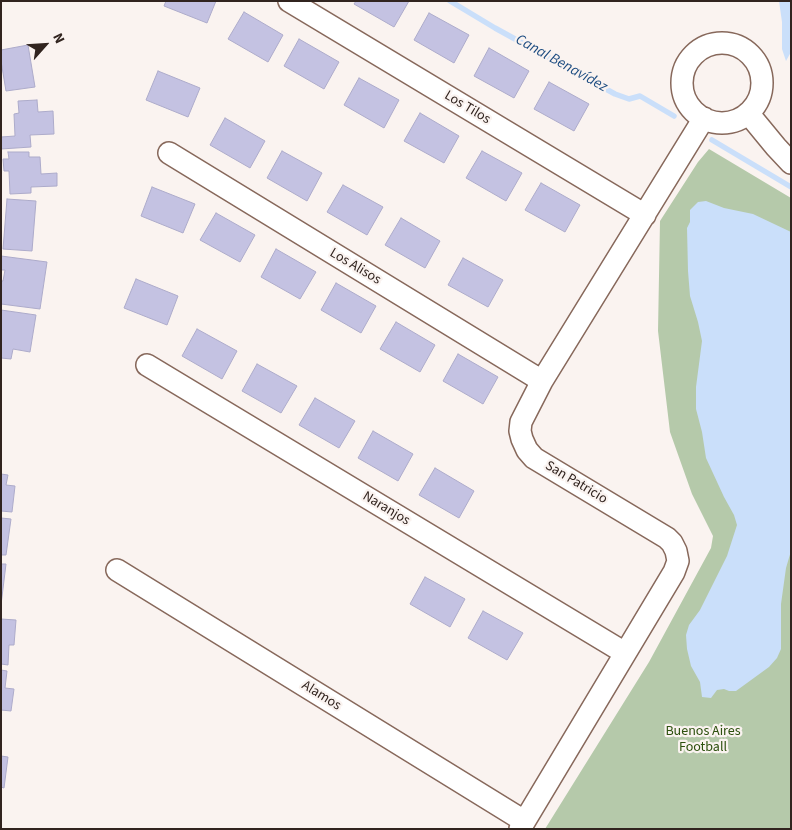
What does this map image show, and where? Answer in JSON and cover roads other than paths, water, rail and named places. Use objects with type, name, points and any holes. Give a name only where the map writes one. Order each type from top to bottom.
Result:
[{"type":"street","name":"Los Tilos","points":[[289,1],[645,215]]},
{"type":"street","points":[[717,43],[730,43],[742,48],[760,68],[762,82],[760,96],[754,108],[748,113],[730,122],[717,123],[704,118],[694,111],[686,100],[682,88],[687,64],[705,46],[717,43]]},
{"type":"street","points":[[748,113],[791,163]]},
{"type":"street","name":"San Patricio","points":[[522,825],[626,654],[674,572],[678,561],[676,551],[667,538],[534,458],[527,450],[522,439],[520,431],[521,422],[542,382],[704,118]]},
{"type":"street","name":"Los Alisos","points":[[169,153],[542,382]]},
{"type":"street","name":"Naranjos","points":[[147,365],[626,654]]},
{"type":"street","name":"Alamos","points":[[117,570],[522,825]]},
{"type":"water","points":[[779,1],[791,1],[791,52],[786,61],[782,49],[782,22]]},
{"type":"water","points":[[706,201],[724,208],[753,214],[791,232],[791,551],[786,568],[781,604],[781,649],[777,658],[769,667],[736,691],[717,690],[711,698],[702,697],[700,682],[691,666],[686,635],[689,625],[700,610],[727,556],[737,525],[706,458],[696,409],[696,387],[702,341],[690,296],[687,228],[690,222],[690,210],[698,202]]},
{"type":"waterway","name":"Canal Benavídez","points":[[450,1],[615,94],[629,99],[640,96],[674,116]]},
{"type":"waterway","name":"Canal Benavídez","points":[[712,140],[791,187]]},
{"type":"park label","name":"Buenos Aires Football","points":[[703,740]]}]
